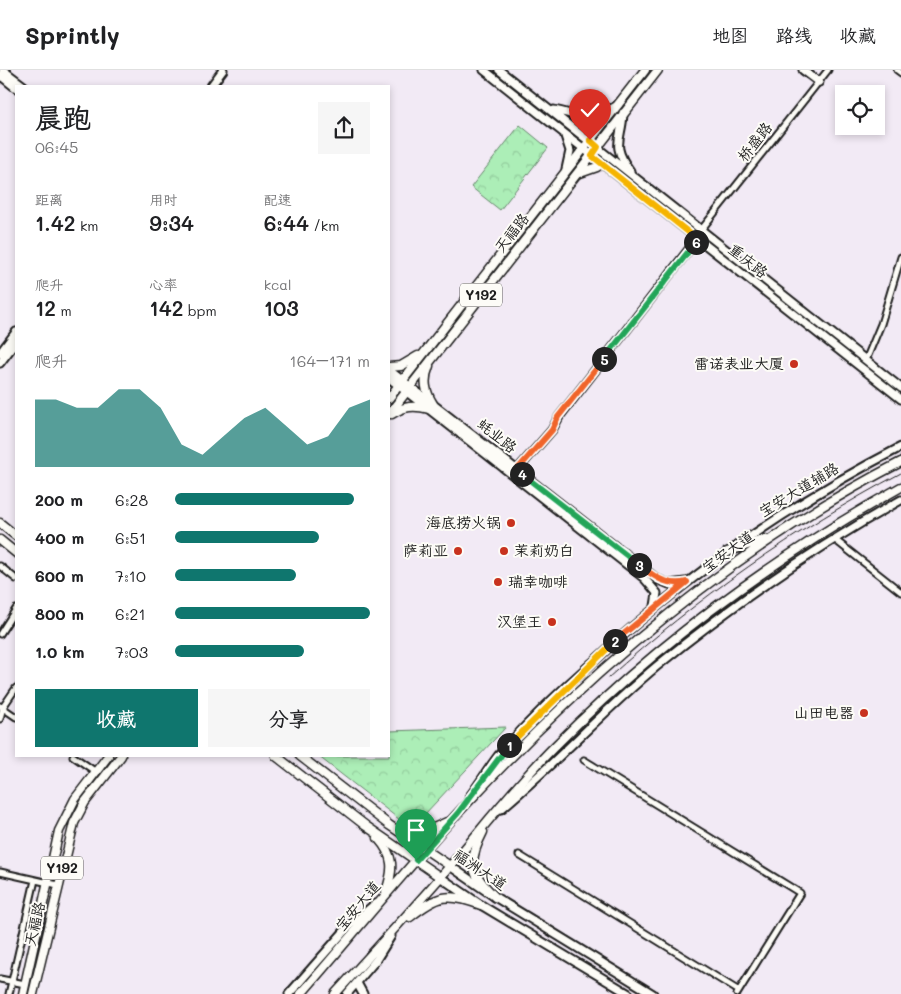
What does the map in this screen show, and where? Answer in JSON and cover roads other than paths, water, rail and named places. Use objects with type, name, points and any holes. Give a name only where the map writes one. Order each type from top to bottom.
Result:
[{"type":"main road","points":[[3,70],[23,85]]},
{"type":"main road","points":[[211,85],[223,70]]},
{"type":"main road","points":[[216,85],[227,70]]},
{"type":"main road","name":"重庆路","points":[[484,70],[901,399]]},
{"type":"main road","name":"重庆路","points":[[499,70],[899,386]]},
{"type":"main road","name":"天福路","points":[[390,397],[582,148],[645,70]]},
{"type":"main road","name":"天福路","points":[[390,415],[658,70]]},
{"type":"main road","points":[[804,70],[819,82]]},
{"type":"main road","points":[[0,75],[15,87]]},
{"type":"main road","points":[[550,110],[580,118],[594,118],[618,104]]},
{"type":"main road","points":[[623,113],[617,146],[622,159],[637,179]]},
{"type":"main road","name":"Y192","points":[[563,132],[570,151],[565,171]]},
{"type":"main road","points":[[574,177],[586,170],[597,167],[617,176]]},
{"type":"main road","points":[[517,470],[552,430],[558,417],[697,239]]},
{"type":"main road","points":[[0,353],[15,333]]},
{"type":"main road","points":[[0,363],[15,343]]},
{"type":"main road","points":[[390,368],[408,364],[429,347]]},
{"type":"main road","points":[[390,415],[400,409],[411,406],[431,406],[425,381],[428,368],[437,352]]},
{"type":"main road","name":"蚝业路","points":[[390,369],[400,383]]},
{"type":"main road","name":"蚝业路","points":[[390,378],[400,383],[517,470],[658,579],[676,584],[687,582]]},
{"type":"main road","points":[[892,392],[899,386]]},
{"type":"main road","name":"蚝业路","points":[[431,406],[650,584],[657,593],[658,598],[654,608]]},
{"type":"main road","name":"宝安大道辅路","points":[[458,813],[498,756],[531,721],[576,677],[654,608],[728,552],[811,497],[901,447]]},
{"type":"main road","name":"宝安大道","points":[[301,994],[458,813],[533,736],[633,642],[692,595],[774,536],[851,488],[901,462]]},
{"type":"main road","points":[[335,994],[397,927],[556,745],[660,650],[768,568],[901,488]]},
{"type":"main road","points":[[495,897],[475,874],[472,862],[476,846],[493,816],[530,785],[601,715],[657,666],[741,601],[834,539],[901,500]]},
{"type":"main road","points":[[0,523],[15,535]]},
{"type":"main road","points":[[728,552],[774,536]]},
{"type":"main road","points":[[0,540],[15,552]]},
{"type":"main road","name":"天福路","points":[[23,994],[63,820],[107,757]]},
{"type":"main road","name":"天福路","points":[[33,994],[69,837],[79,812],[120,757]]},
{"type":"main road","name":"福洲大道","points":[[277,757],[363,824],[481,905],[628,994]]},
{"type":"main road","name":"福洲大道","points":[[301,757],[389,825],[425,850],[495,897],[653,994]]},
{"type":"main road","points":[[289,994],[348,927],[385,896],[392,874],[392,858],[385,846],[363,824],[370,810]]},
{"type":"main road","points":[[389,825],[407,832],[423,833],[441,826],[458,813]]},
{"type":"main road","points":[[349,994],[376,960],[397,927],[429,903],[441,897],[457,897],[481,905]]},
{"type":"main road","points":[[357,983],[362,994]]},
{"type":"street","name":"桥盛路","points":[[701,230],[828,70]]},
{"type":"street","points":[[896,70],[901,73]]},
{"type":"street","points":[[866,360],[881,324],[901,257]]},
{"type":"street","points":[[834,539],[901,592]]},
{"type":"street","points":[[0,566],[15,578]]},
{"type":"street","points":[[0,634],[15,611]]},
{"type":"street","points":[[0,719],[1,706],[15,689]]},
{"type":"street","points":[[1,706],[15,716]]},
{"type":"street","points":[[74,757],[96,772]]},
{"type":"street","points":[[519,855],[738,992],[800,893],[584,760]]},
{"type":"street","points":[[0,872],[58,885]]},
{"type":"street","points":[[9,994],[35,880]]},
{"type":"street","points":[[0,978],[25,984]]},
{"type":"railway","points":[[608,678],[676,620],[748,567],[823,518],[901,473]]},
{"type":"place","name":"雷诺表业大厦","points":[[794,364]]},
{"type":"place","name":"海底捞火锅","points":[[511,523]]},
{"type":"place","name":"萨莉亚","points":[[458,551]]},
{"type":"place","name":"茉莉奶白","points":[[504,551]]},
{"type":"place","name":"瑞幸咖啡","points":[[498,582]]},
{"type":"place","name":"汉堡王","points":[[552,622]]},
{"type":"place","name":"山田电器","points":[[864,713]]}]
